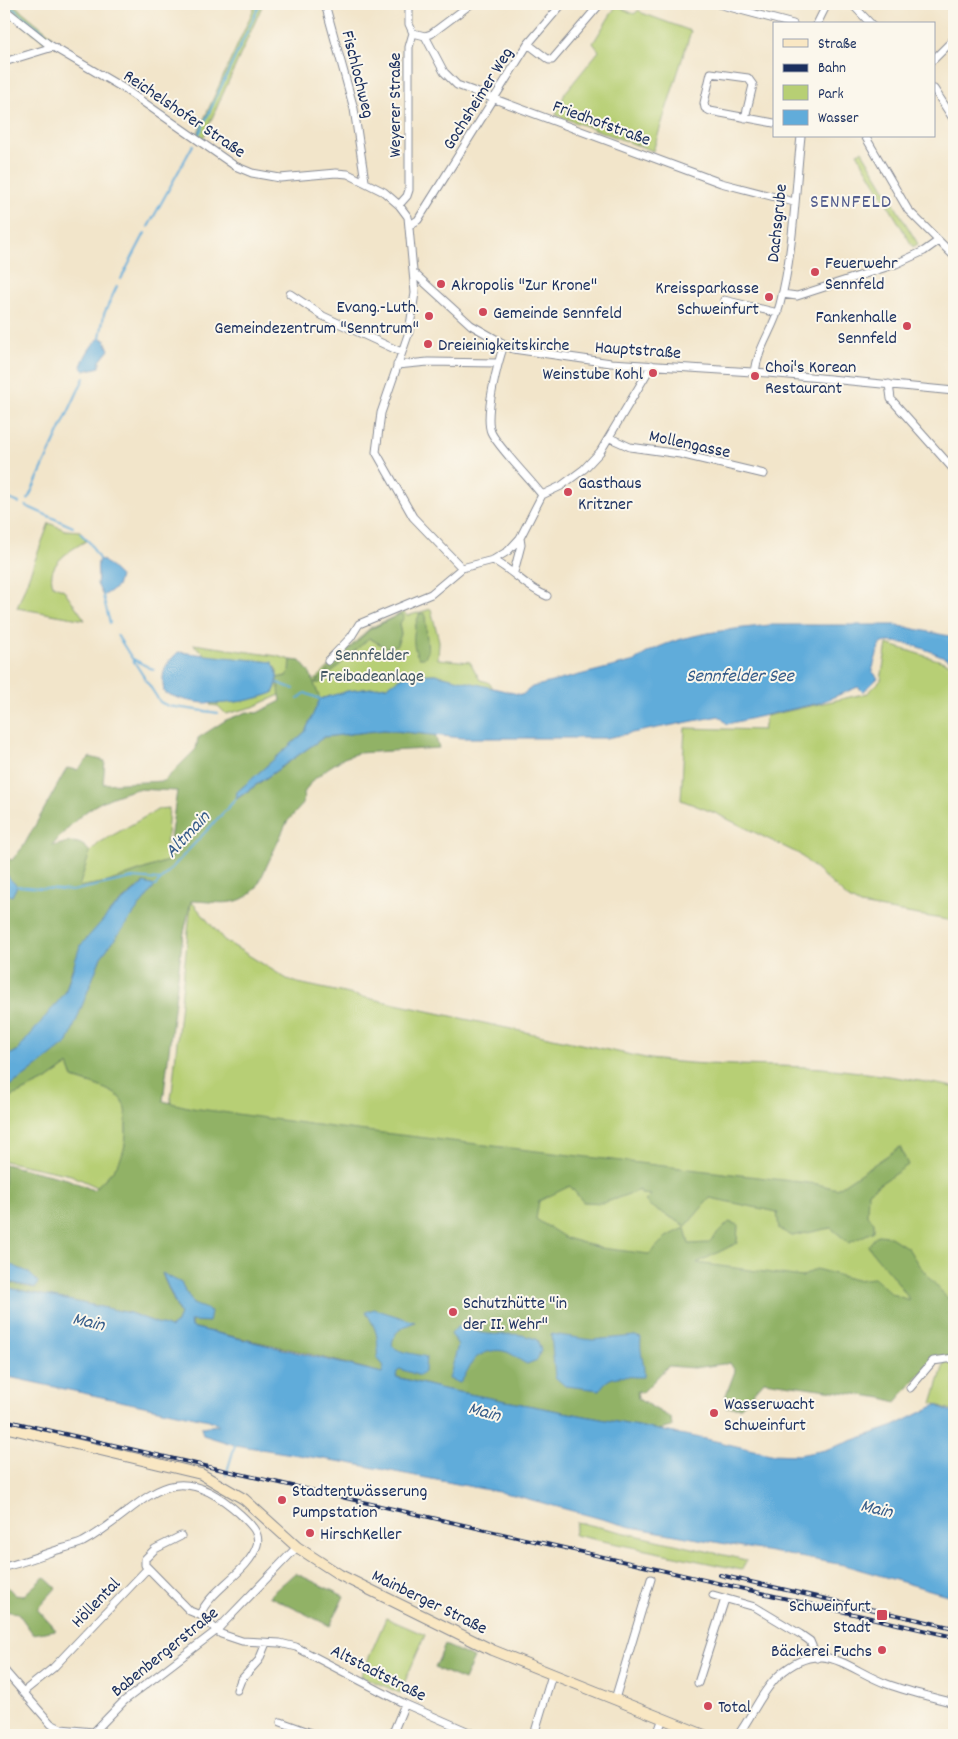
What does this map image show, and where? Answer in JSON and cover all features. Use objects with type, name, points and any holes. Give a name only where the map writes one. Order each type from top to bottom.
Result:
[{"type":"main road","name":"Mainberger Straße","points":[[4,1427],[162,1463],[201,1474],[231,1490],[297,1547],[330,1569],[405,1608],[492,1650],[704,1735]]},
{"type":"street","name":"Fischlochweg","points":[[325,4],[354,109],[365,181]]},
{"type":"street","name":"Weyerer Straße","points":[[399,205],[407,196],[409,190],[409,46],[413,33],[409,24],[409,4]]},
{"type":"street","points":[[413,33],[425,36],[471,4]]},
{"type":"street","name":"Gochsheimer Weg","points":[[410,225],[418,220],[528,44],[562,4]]},
{"type":"street","points":[[528,44],[549,60],[552,60],[600,4]]},
{"type":"street","points":[[718,4],[741,7],[787,22]]},
{"type":"street","points":[[818,22],[827,4]]},
{"type":"street","points":[[852,4],[869,22]]},
{"type":"street","points":[[949,4],[954,8]]},
{"type":"street","name":"Reichelshofer Straße","points":[[4,9],[53,47],[123,88],[221,158],[244,171],[280,178],[336,173],[348,174],[384,192],[399,205],[408,217],[410,225]]},
{"type":"street","name":"Friedhofstraße","points":[[425,36],[450,79],[457,84],[720,183],[794,202]]},
{"type":"street","points":[[936,57],[954,39]]},
{"type":"street","points":[[4,62],[53,47]]},
{"type":"street","points":[[746,118],[753,85],[752,81],[748,78],[711,73],[704,103],[705,108],[710,112],[773,123]]},
{"type":"street","points":[[936,92],[954,120]]},
{"type":"street","name":"Dachsgrube","points":[[755,372],[759,352],[778,313],[782,294],[801,138]]},
{"type":"street","points":[[866,138],[908,210],[954,256]]},
{"type":"street","points":[[410,225],[415,293],[409,332],[381,413],[376,452],[413,517],[462,568]]},
{"type":"street","points":[[782,294],[798,296],[896,264],[924,251],[938,241]]},
{"type":"street","name":"Hauptstraße","points":[[415,274],[471,325],[504,346],[559,357],[755,372],[954,391]]},
{"type":"street","points":[[290,294],[323,316],[401,352]]},
{"type":"street","points":[[724,300],[778,313]]},
{"type":"street","points":[[504,346],[498,363],[490,414],[491,433],[542,495]]},
{"type":"street","points":[[397,365],[428,362],[498,363]]},
{"type":"street","points":[[328,662],[352,637],[359,624],[431,594],[462,568],[493,560],[508,551],[520,538],[542,495],[561,486],[584,469],[610,438],[652,365]]},
{"type":"street","points":[[889,384],[888,390],[891,399],[954,469]]},
{"type":"street","name":"Mollengasse","points":[[610,438],[630,447],[680,454],[764,474]]},
{"type":"street","points":[[514,572],[521,545],[520,538]]},
{"type":"street","points":[[493,560],[514,572],[530,587],[547,596]]},
{"type":"street","points":[[910,1388],[933,1360],[954,1358]]},
{"type":"street","points":[[4,1567],[84,1542],[162,1488],[192,1485],[210,1492],[247,1520],[258,1538],[254,1551],[248,1560],[206,1604],[200,1615]]},
{"type":"street","name":"Höllental","points":[[23,1692],[52,1668],[148,1568],[144,1562],[152,1553],[181,1536]]},
{"type":"street","name":"Babenbergerstraße","points":[[92,1734],[124,1701],[216,1631],[297,1547]]},
{"type":"street","name":"Altstadtstraße","points":[[148,1568],[190,1611],[200,1615],[216,1631],[242,1641],[296,1647],[405,1704],[476,1735]]},
{"type":"street","points":[[615,1699],[651,1579]]},
{"type":"street","points":[[713,1594],[724,1599],[755,1607],[800,1634],[810,1641],[816,1658]]},
{"type":"street","points":[[698,1683],[724,1599]]},
{"type":"street","points":[[237,1690],[241,1680],[259,1660],[266,1643]]},
{"type":"street","points":[[738,1735],[779,1675],[795,1663],[816,1658],[842,1660],[886,1684],[954,1703]]},
{"type":"street","points":[[4,1670],[51,1724],[61,1729],[92,1734]]},
{"type":"street","points":[[534,1735],[552,1675]]},
{"type":"street","points":[[392,1735],[405,1704]]},
{"type":"street","points":[[657,1735],[663,1718]]},
{"type":"street","points":[[282,1722],[317,1735]]},
{"type":"green space","points":[[4,4],[13,4],[52,36],[48,44],[13,17],[6,21],[4,19]]},
{"type":"green space","points":[[256,4],[263,4],[201,143],[195,139]]},
{"type":"green space","points":[[616,6],[634,14],[639,10],[642,13],[691,31],[653,151],[556,115],[565,93],[599,51],[593,43]]},
{"type":"green space","points":[[862,151],[918,244],[913,247],[857,153]]},
{"type":"green space","points":[[49,523],[65,530],[80,531],[86,541],[61,558],[53,570],[52,577],[53,585],[64,590],[85,620],[17,608]]},
{"type":"green space","name":"Sennfelder Freibadeanlage","points":[[431,609],[439,641],[438,659],[470,662],[480,680],[488,682],[494,689],[435,674],[407,675],[387,686],[348,691],[320,699],[313,682],[370,628],[404,612],[407,616]],"holes":[[[402,613],[399,625],[401,634],[387,648],[369,638],[363,642],[368,630]]]},
{"type":"green space","points":[[402,613],[404,617],[399,625],[401,634],[397,645],[387,648],[369,638],[320,683],[315,683],[369,630]]},
{"type":"green space","points":[[420,613],[425,614],[428,652],[424,658],[419,658],[416,653],[414,641],[416,624]]},
{"type":"green space","points":[[193,644],[277,656],[291,660],[290,670],[286,676],[277,678],[277,670],[272,662],[207,656]]},
{"type":"green space","points":[[887,644],[954,665],[954,921],[860,905],[849,899],[799,854],[715,813],[681,800],[685,728],[763,730],[766,716],[868,693],[881,680]]},
{"type":"green space","points":[[291,660],[300,661],[310,673],[320,699],[305,732],[237,792],[237,799],[324,737],[384,730],[435,735],[439,748],[358,753],[344,758],[311,782],[304,793],[303,804],[287,822],[257,887],[250,894],[235,902],[227,903],[191,901],[182,942],[163,1101],[192,1108],[332,1127],[817,1184],[837,1189],[900,1147],[908,1165],[868,1192],[867,1215],[874,1222],[874,1231],[849,1243],[831,1228],[792,1236],[779,1229],[777,1212],[710,1198],[686,1226],[650,1206],[645,1201],[651,1195],[641,1194],[640,1190],[604,1203],[583,1202],[570,1186],[539,1201],[536,1219],[566,1238],[601,1248],[649,1254],[666,1237],[685,1228],[689,1244],[708,1243],[729,1222],[738,1225],[737,1243],[697,1263],[802,1277],[816,1269],[856,1280],[874,1278],[892,1294],[909,1300],[901,1286],[868,1246],[877,1235],[889,1236],[908,1248],[918,1264],[946,1297],[954,1300],[954,1358],[936,1362],[928,1367],[896,1402],[883,1398],[764,1381],[741,1407],[726,1407],[726,1395],[735,1371],[730,1363],[694,1368],[668,1366],[642,1393],[637,1391],[638,1399],[671,1418],[672,1427],[658,1430],[443,1389],[298,1351],[191,1327],[193,1304],[181,1283],[162,1274],[180,1315],[177,1323],[170,1328],[130,1313],[4,1287],[4,1281],[35,1288],[4,1262],[4,1164],[67,1179],[93,1190],[119,1162],[125,1146],[126,1114],[125,1107],[120,1098],[105,1089],[73,1078],[68,1065],[47,1080],[4,1100],[4,1089],[25,1076],[67,1042],[101,957],[154,886],[143,883],[111,910],[72,969],[65,993],[17,1051],[4,1058],[4,893],[12,896],[8,875],[4,873],[4,858],[12,860],[23,847],[67,768],[77,770],[90,757],[105,761],[103,784],[164,781],[196,749],[198,738],[226,720],[247,712],[257,713],[281,701],[277,678],[286,676],[290,670]],"holes":[[[137,789],[177,791],[170,840],[170,860],[108,882],[79,887],[90,852],[81,844],[72,842],[52,846],[71,824],[99,803]]]},
{"type":"green space","points":[[278,683],[280,695],[253,707],[226,714],[218,706],[210,705],[213,702],[251,699],[273,693]]},
{"type":"green space","points":[[169,808],[166,850],[170,860],[108,882],[78,887],[90,852],[99,843],[159,809]]},
{"type":"green space","points":[[191,901],[224,940],[287,979],[298,983],[650,1059],[671,1062],[822,1068],[954,1087],[954,1317],[155,1195],[172,1092]]},
{"type":"green space","points":[[68,1065],[73,1078],[116,1094],[125,1106],[126,1135],[123,1152],[117,1165],[97,1187],[71,1175],[4,1161],[4,1100],[47,1080]]},
{"type":"green space","points":[[945,1361],[954,1362],[954,1411],[932,1403]]},
{"type":"green space","points":[[577,1522],[746,1560],[742,1570],[574,1535]]},
{"type":"green space","points":[[295,1573],[344,1596],[330,1626],[269,1596]]},
{"type":"green space","points":[[44,1577],[56,1588],[37,1609],[56,1630],[33,1634],[18,1613],[4,1611],[4,1583],[15,1595],[23,1596]]},
{"type":"green space","points":[[386,1618],[425,1635],[400,1693],[361,1676]]},
{"type":"green space","points":[[445,1645],[474,1658],[464,1680],[435,1668]]},
{"type":"water","points":[[100,338],[105,340],[109,350],[100,361],[100,367],[84,371],[81,366],[84,358]]},
{"type":"water","points":[[99,559],[104,561],[120,576],[117,587],[103,596],[97,584]]},
{"type":"water","name":"Sennfelder See","points":[[770,625],[895,625],[954,637],[954,662],[928,650],[896,642],[887,642],[880,644],[872,671],[878,678],[863,692],[858,687],[819,703],[727,724],[719,716],[606,738],[462,738],[384,730],[324,737],[236,799],[237,792],[305,732],[320,699],[348,691],[387,686],[407,675],[435,674],[522,695],[532,687],[635,661],[649,652],[682,639],[718,631]]},
{"type":"water","points":[[178,652],[272,662],[277,673],[275,689],[273,693],[233,702],[204,703],[177,697],[164,692],[163,674],[169,661]]},
{"type":"water","points":[[4,873],[17,886],[12,896],[4,893]]},
{"type":"water","name":"Altmain","points":[[144,883],[155,886],[101,957],[68,1042],[25,1076],[4,1089],[4,1058],[17,1051],[65,993],[80,946],[112,910]]},
{"type":"water","points":[[4,1262],[28,1272],[38,1282],[36,1288],[4,1281]]},
{"type":"water","name":"Main","points":[[162,1273],[181,1283],[193,1304],[211,1311],[209,1322],[190,1321],[191,1327],[382,1373],[384,1366],[377,1358],[378,1344],[376,1334],[366,1312],[374,1309],[415,1322],[396,1333],[392,1346],[404,1352],[426,1357],[425,1369],[420,1376],[400,1369],[396,1377],[443,1389],[711,1440],[770,1454],[799,1455],[825,1450],[894,1426],[936,1405],[954,1413],[954,1597],[844,1565],[631,1527],[514,1495],[349,1463],[235,1445],[203,1435],[201,1427],[219,1425],[209,1420],[4,1376],[4,1287],[130,1313],[170,1328],[177,1323],[180,1314]]},
{"type":"water","points":[[458,1326],[481,1333],[516,1334],[530,1337],[537,1340],[541,1350],[537,1360],[527,1364],[503,1351],[485,1353],[474,1360],[460,1383],[449,1379],[458,1345],[451,1334]]},
{"type":"water","points":[[551,1334],[592,1340],[635,1336],[641,1338],[644,1377],[614,1378],[604,1384],[600,1390],[565,1386],[555,1377]]},
{"type":"waterway","points":[[7,4],[44,32]]},
{"type":"waterway","points":[[199,134],[260,4]]},
{"type":"waterway","points":[[148,227],[193,145]]},
{"type":"waterway","points":[[121,279],[145,233]]},
{"type":"waterway","points":[[100,338],[104,314],[117,286]]},
{"type":"waterway","points":[[28,499],[84,378]]},
{"type":"waterway","points":[[4,497],[19,503]]},
{"type":"waterway","points":[[26,506],[73,527]]},
{"type":"waterway","points":[[80,533],[90,543],[99,559]]},
{"type":"waterway","points":[[103,596],[110,623]]},
{"type":"waterway","points":[[117,635],[160,702],[168,706],[218,713]]},
{"type":"waterway","points":[[133,659],[154,670]]},
{"type":"waterway","points":[[278,683],[294,689]]},
{"type":"waterway","points":[[298,699],[305,693],[320,699]]},
{"type":"waterway","name":"Altmain","points":[[155,886],[236,799]]},
{"type":"waterway","points":[[17,886],[72,891],[132,878],[160,880]]},
{"type":"waterway","points":[[226,1475],[235,1445]]},
{"type":"railway","points":[[4,1420],[954,1637]]},
{"type":"railway","points":[[720,1575],[954,1628]]},
{"type":"place","name":"Feuerwehr Sennfeld","points":[[815,272]]},
{"type":"place","name":"Akropolis \"Zur Krone\"","points":[[441,284]]},
{"type":"place","name":"Kreissparkasse Schweinfurt","points":[[769,297]]},
{"type":"place","name":"Gemeinde Sennfeld","points":[[483,312]]},
{"type":"place","name":"Evang.-Luth. Gemeindezentrum \"Senntrum\"","points":[[429,316]]},
{"type":"place","name":"Fankenhalle Sennfeld","points":[[907,326]]},
{"type":"place","name":"Dreieinigkeitskirche","points":[[428,344]]},
{"type":"place","name":"Weinstube Kohl","points":[[653,373]]},
{"type":"place","name":"Choi's Korean Restaurant","points":[[755,376]]},
{"type":"place","name":"Gasthaus Kritzner","points":[[568,492]]},
{"type":"place","name":"Schutzhütte \"in der II. Wehr\"","points":[[453,1312]]},
{"type":"place","name":"Wasserwacht Schweinfurt","points":[[714,1413]]},
{"type":"place","name":"Stadtentwässerung Pumpstation","points":[[282,1500]]},
{"type":"place","name":"HirschKeller","points":[[310,1533]]},
{"type":"place","name":"Schweinfurt Stadt","points":[[882,1615]]},
{"type":"place","name":"Bäckerei Fuchs","points":[[882,1650]]},
{"type":"place","name":"Total","points":[[708,1706]]},
{"type":"district","name":"SENNFELD","points":[[851,200]]}]
